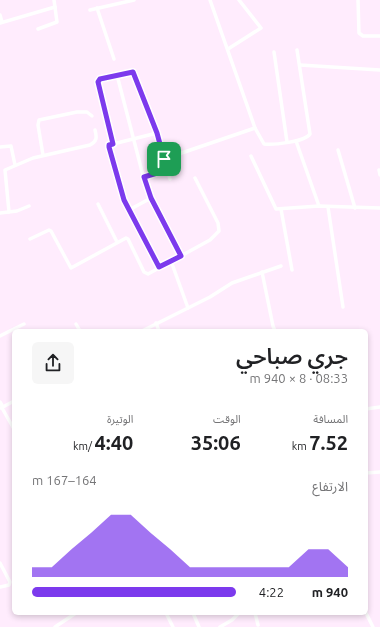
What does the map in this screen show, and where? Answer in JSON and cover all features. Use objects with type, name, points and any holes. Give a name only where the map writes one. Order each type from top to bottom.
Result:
[{"type":"street","points":[[38,30],[57,22],[54,0]]},
{"type":"street","points":[[90,10],[134,0]]},
{"type":"street","points":[[210,0],[255,128],[264,144],[296,141],[305,139],[310,134],[297,50]]},
{"type":"street","points":[[228,48],[261,28],[239,0]]},
{"type":"street","points":[[358,0],[359,33],[363,36],[380,36]]},
{"type":"street","points":[[0,15],[1,22],[55,8]]},
{"type":"street","points":[[97,8],[114,59]]},
{"type":"street","points":[[274,52],[287,142]]},
{"type":"street","points":[[300,65],[380,70]]},
{"type":"street","points":[[113,144],[98,82],[100,79],[130,72],[134,74],[157,133],[170,179]]},
{"type":"street","points":[[117,75],[133,140],[151,198],[181,256]]},
{"type":"street","points":[[43,155],[38,124],[39,120],[77,112],[87,112],[92,116]]},
{"type":"street","points":[[164,159],[255,128]]},
{"type":"street","points":[[10,212],[4,172],[7,168],[43,155],[90,145],[97,138],[95,130]]},
{"type":"street","points":[[157,133],[109,145],[109,147],[121,191],[129,210],[159,267]]},
{"type":"street","points":[[296,141],[318,206]]},
{"type":"street","points":[[0,147],[11,146],[15,165]]},
{"type":"street","points":[[338,150],[356,208]]},
{"type":"street","points":[[252,156],[274,207],[281,209],[318,206],[380,208]]},
{"type":"street","points":[[144,177],[167,170]]},
{"type":"street","points":[[379,170],[380,175]]},
{"type":"street","points":[[30,239],[45,231],[51,231],[72,268],[123,239],[128,239],[146,274],[210,240],[219,231],[218,223],[195,178]]},
{"type":"street","points":[[129,210],[151,198]]},
{"type":"street","points":[[98,204],[118,242]]},
{"type":"street","points":[[0,213],[10,212],[29,206]]},
{"type":"street","points":[[328,207],[344,307]]},
{"type":"street","points":[[281,209],[292,270]]},
{"type":"street","points":[[171,261],[188,308]]},
{"type":"street","points":[[146,329],[210,297],[232,283],[281,266]]},
{"type":"street","points":[[262,272],[266,285],[271,321],[274,329]]},
{"type":"street","points":[[156,323],[159,329]]},
{"type":"street","points":[[14,329],[24,324]]},
{"type":"street","points":[[76,324],[79,329]]},
{"type":"street","points":[[0,336],[12,330]]},
{"type":"street","points":[[0,402],[12,426]]},
{"type":"street","points":[[2,408],[12,403]]},
{"type":"street","points":[[368,409],[380,407]]},
{"type":"street","points":[[368,473],[380,472]]},
{"type":"street","points":[[0,563],[10,582],[9,585],[0,587]]},
{"type":"street","points":[[55,627],[73,615]]},
{"type":"street","points":[[167,615],[172,627]]},
{"type":"street","points":[[194,615],[199,627]]},
{"type":"street","points":[[220,627],[232,620],[237,615]]},
{"type":"street","points":[[256,615],[258,624]]},
{"type":"street","points":[[367,615],[374,627]]},
{"type":"route","points":[[133,72],[157,133],[164,159],[167,170],[144,177],[146,187],[151,198],[181,256],[159,267],[124,200],[121,191],[109,147],[109,145],[113,144],[98,80],[133,72]]}]
